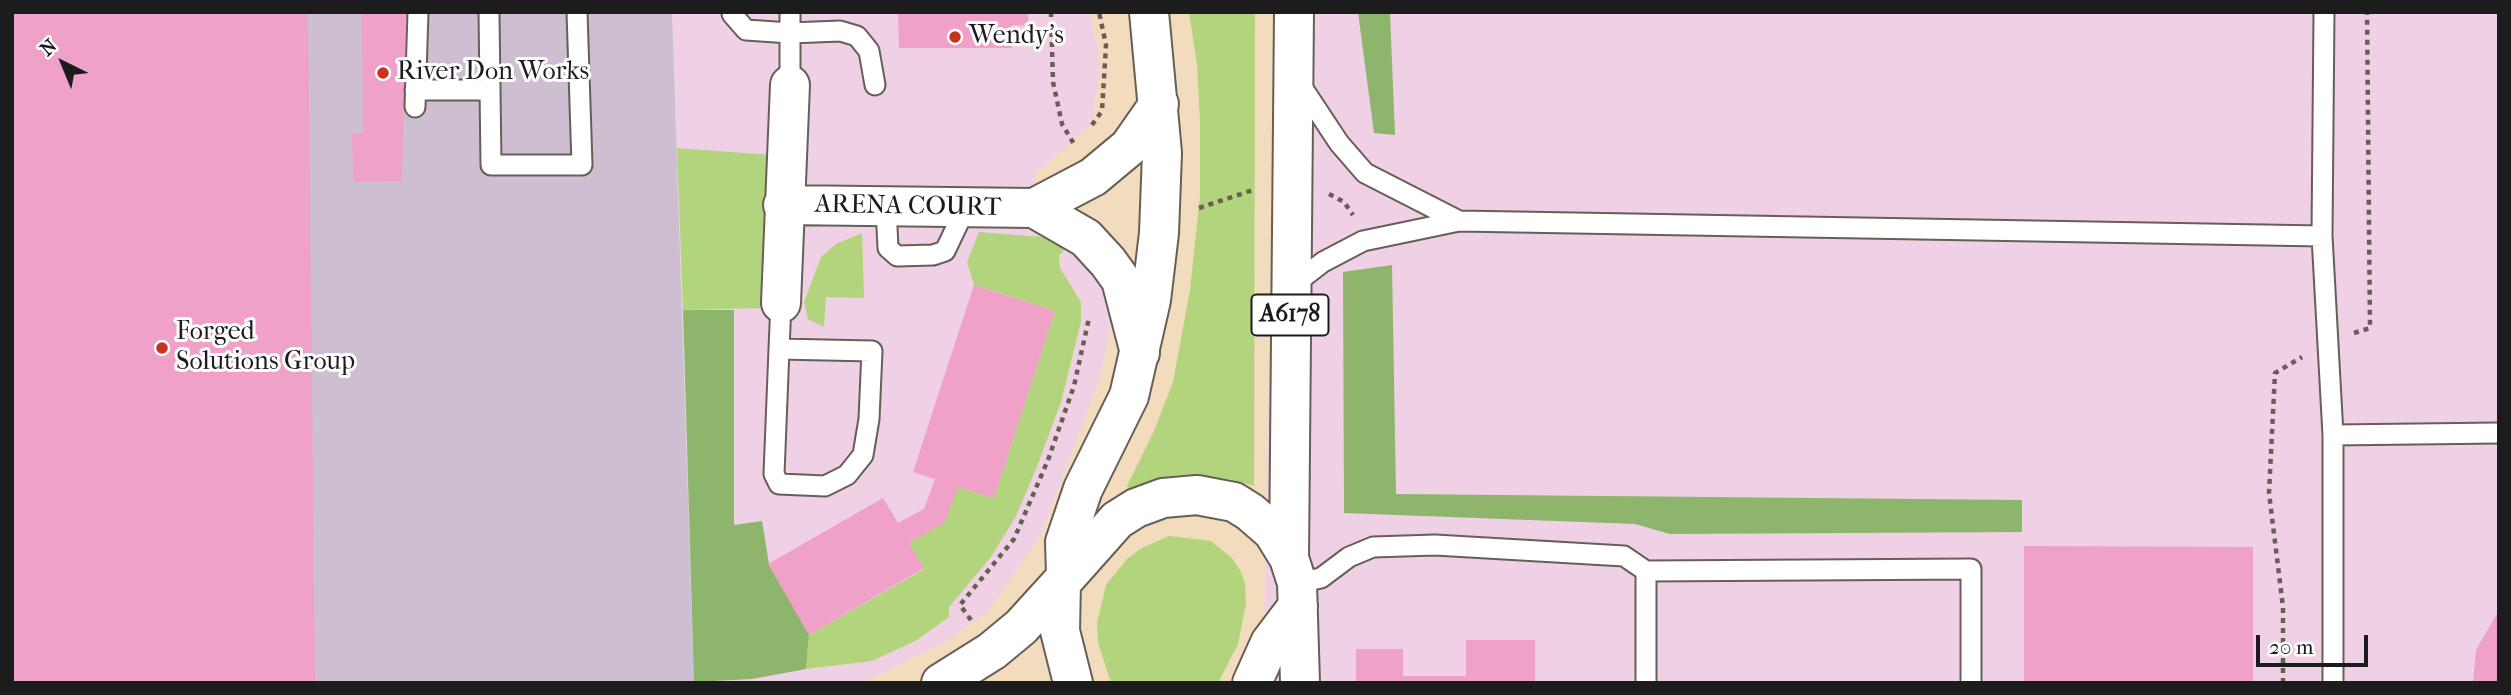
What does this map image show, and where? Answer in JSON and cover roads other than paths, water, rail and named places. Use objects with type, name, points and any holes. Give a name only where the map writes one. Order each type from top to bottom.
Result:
[{"type":"main road","points":[[1073,683],[1060,631],[1065,542],[1083,489],[1129,396],[1151,300],[1161,206],[1158,104],[1149,12]]},
{"type":"main road","name":"A6178","points":[[1294,12],[1290,191],[1295,582],[1300,683]]},
{"type":"main road","name":"ARENA COURT","points":[[781,303],[790,85]]},
{"type":"main road","name":"ARENA COURT","points":[[783,205],[1034,208],[1093,177],[1129,146],[1158,104]]},
{"type":"main road","name":"ARENA COURT","points":[[1034,208],[1086,238],[1108,262],[1121,280],[1140,353]]},
{"type":"main road","points":[[941,683],[992,651],[1021,626],[1117,520],[1136,508],[1164,498],[1197,495],[1234,502],[1265,524],[1295,582],[1252,683]]},
{"type":"lane","points":[[418,12],[415,98],[490,90]]},
{"type":"lane","points":[[489,12],[491,165],[582,165],[577,12]]},
{"type":"lane","points":[[790,12],[790,85]]},
{"type":"lane","points":[[2324,12],[2322,236],[2333,435],[2333,683]]},
{"type":"lane","points":[[732,14],[746,30],[790,33],[840,31],[857,36],[869,51],[875,85]]},
{"type":"lane","points":[[1292,72],[1339,143],[1365,173],[1459,221]]},
{"type":"lane","points":[[1291,287],[1323,262],[1363,241],[1459,221],[2322,236]]},
{"type":"lane","points":[[779,349],[872,351],[869,419],[863,455],[847,475],[825,486],[779,484],[774,474],[779,349],[781,303]]},
{"type":"lane","points":[[2333,435],[2499,433]]},
{"type":"lane","points":[[1295,582],[1321,578],[1349,557],[1373,547],[1435,545],[1624,556],[1646,571],[1971,569],[1972,683]]},
{"type":"lane","points":[[1646,571],[1646,683]]},
{"type":"place","name":"Wendy's","points":[[955,37]]},
{"type":"place","name":"River Don Works","points":[[383,73]]},
{"type":"place","name":"Forged Solutions Group","points":[[162,348]]}]
